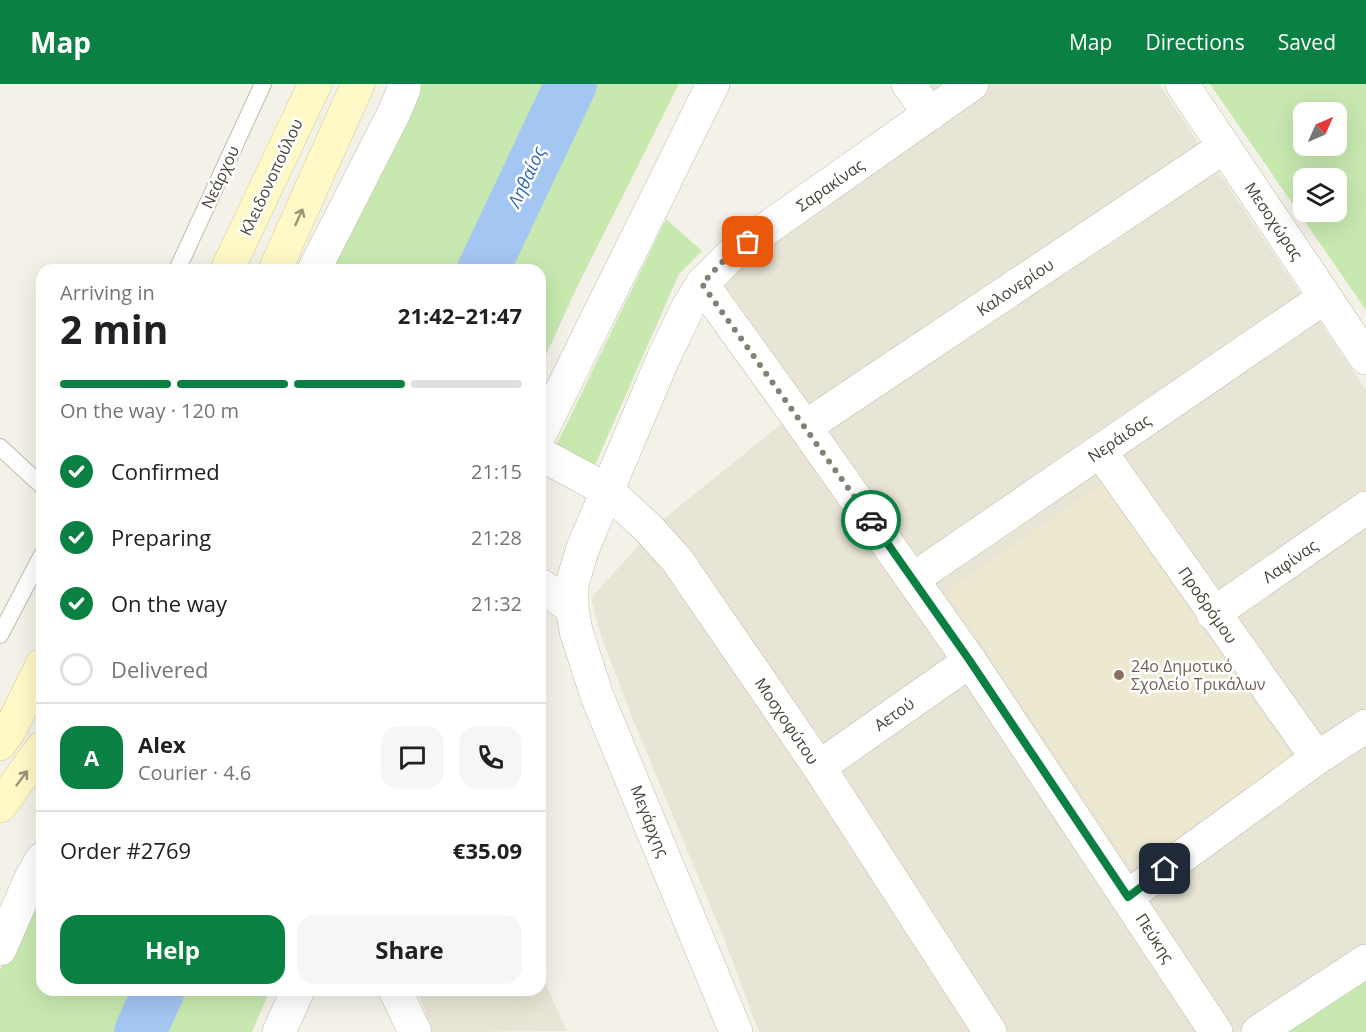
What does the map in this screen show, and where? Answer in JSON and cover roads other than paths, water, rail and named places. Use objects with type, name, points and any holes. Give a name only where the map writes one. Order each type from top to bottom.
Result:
[{"type":"street","name":"Κλειδονοπούλου","points":[[230,264],[315,84]]},
{"type":"street","points":[[278,264],[358,84]]},
{"type":"street","points":[[317,264],[394,113],[404,84]]},
{"type":"street","points":[[546,422],[713,84]]},
{"type":"street","points":[[908,84],[930,114]]},
{"type":"street","name":"Σαρακίνας","points":[[607,490],[663,359],[688,307],[702,284],[736,250],[972,84]]},
{"type":"street","name":"Μεσοχώρας","points":[[1182,84],[1366,357]]},
{"type":"street","name":"Καλονερίου","points":[[805,427],[1224,147]]},
{"type":"street","name":"Πεύκης","points":[[702,284],[970,661],[1216,1032]]},
{"type":"street","name":"Νεράιδας","points":[[913,579],[1325,297]]},
{"type":"street","name":"Προδρόμου","points":[[1100,451],[1317,759]]},
{"type":"street","name":"Μοσχοφύτου","points":[[546,457],[607,490],[649,529],[677,560],[819,767],[990,1032]]},
{"type":"street","name":"Μεγάρχης","points":[[607,490],[572,584],[572,608],[576,631],[597,696],[736,1032]]},
{"type":"street","name":"Λαφίνας","points":[[1213,614],[1366,508]]},
{"type":"street","points":[[546,589],[572,608]]},
{"type":"street","name":"Αετού","points":[[819,767],[970,661]]},
{"type":"street","points":[[4,731],[36,675]]},
{"type":"street","points":[[1128,897],[1366,726]]},
{"type":"street","points":[[0,806],[36,756]]},
{"type":"street","points":[[0,949],[36,870]]},
{"type":"street","points":[[1258,1032],[1366,961]]},
{"type":"street","points":[[279,1032],[295,996]]},
{"type":"street","points":[[398,996],[415,1032]]},
{"type":"lane","name":"Νεάρχου","points":[[180,264],[263,84]]},
{"type":"lane","points":[[0,447],[36,480]]},
{"type":"lane","points":[[0,635],[36,566]]},
{"type":"waterway","name":"Ληθαίος","points":[[486,264],[571,84]]},
{"type":"waterway","name":"Ληθαίος","points":[[140,1032],[156,996]]},
{"type":"place","name":"24ο Δημοτικό Σχολείο Τρικάλων","points":[[1119,675]]}]
